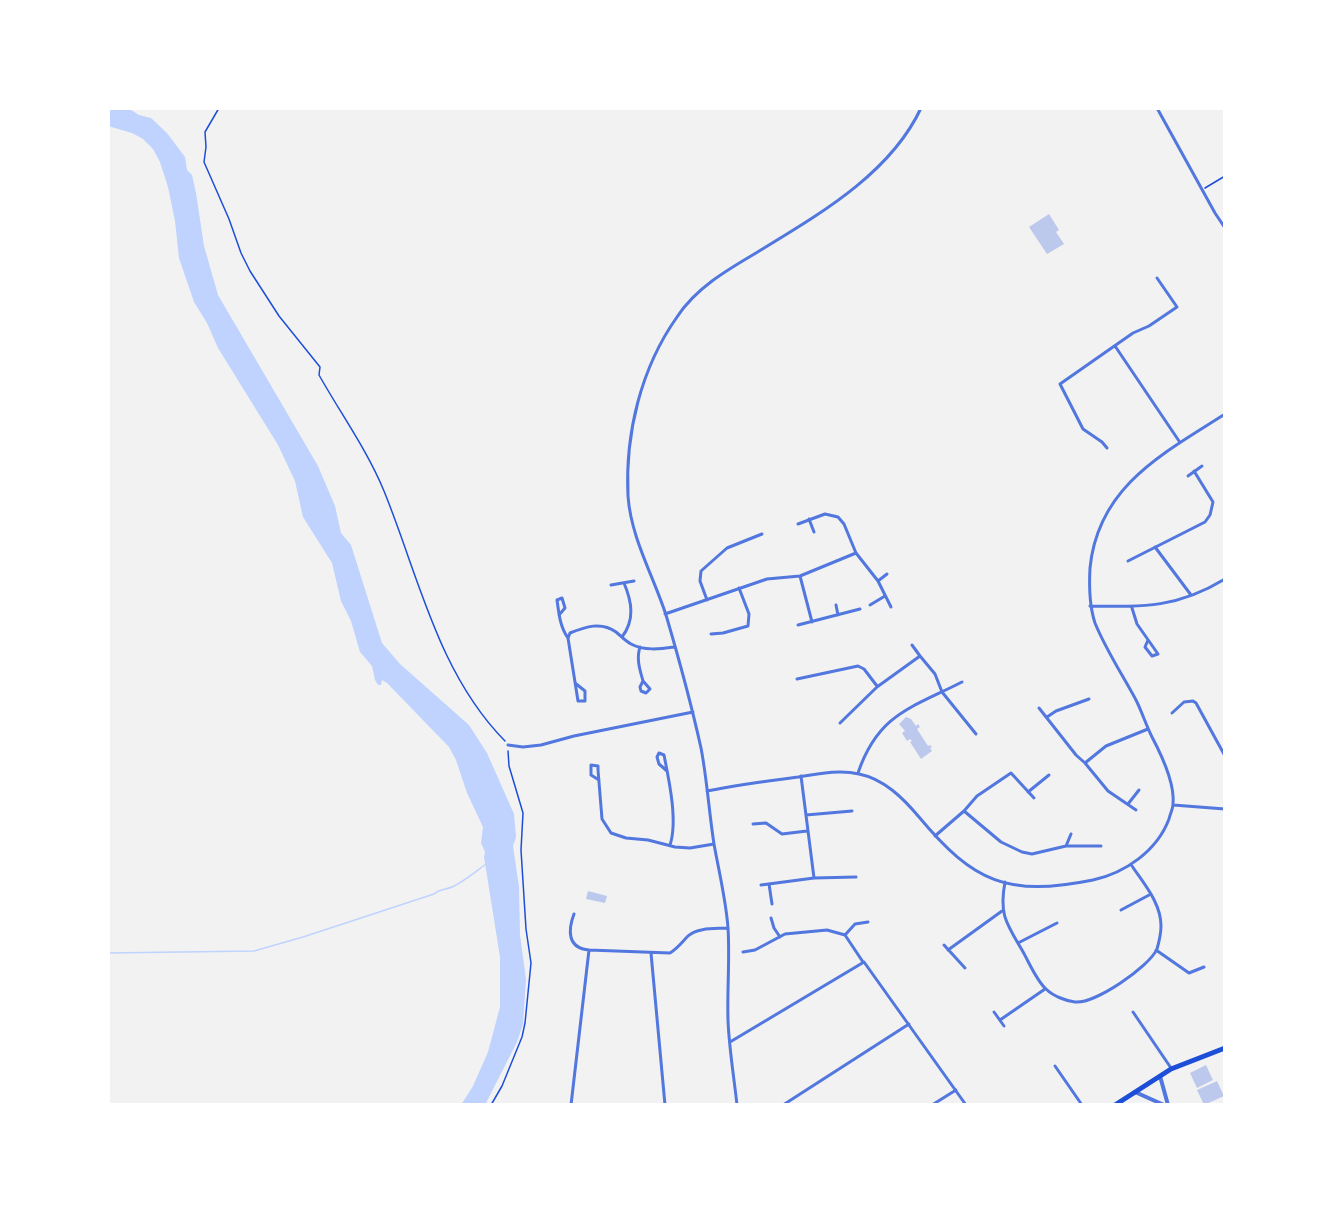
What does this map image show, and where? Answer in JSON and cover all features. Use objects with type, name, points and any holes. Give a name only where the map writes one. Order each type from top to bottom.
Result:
[{"type":"main road","points":[[1115,1105],[1172,1069],[1225,1048]]},
{"type":"street","points":[[737,1105],[730,1042],[728,928],[723,889],[693,712],[665,615],[632,529],[628,494],[633,427],[643,384],[656,352],[681,310],[709,284],[874,173],[914,123],[921,108]]},
{"type":"street","points":[[1156,108],[1225,228]]},
{"type":"street","points":[[1055,387],[1177,307],[1157,278]]},
{"type":"street","points":[[1115,346],[1180,442]]},
{"type":"street","points":[[1060,384],[1083,429],[1107,448]]},
{"type":"street","points":[[707,791],[801,776],[842,772],[858,773],[883,783],[898,795],[949,851],[974,870],[990,878],[1026,886],[1059,885],[1111,876],[1131,865],[1153,845],[1165,828],[1173,805],[1162,756],[1136,700],[1104,642],[1090,606],[1091,559],[1097,536],[1114,501],[1134,476],[1180,442],[1225,414]]},
{"type":"street","points":[[1188,476],[1202,466]]},
{"type":"street","points":[[1128,561],[1205,522],[1210,515],[1213,502],[1194,471]]},
{"type":"street","points":[[798,524],[825,513],[838,517],[844,524],[856,553],[878,581],[891,608]]},
{"type":"street","points":[[809,519],[814,532]]},
{"type":"street","points":[[707,600],[700,581],[701,571],[727,548],[762,534]]},
{"type":"street","points":[[1155,547],[1191,595]]},
{"type":"street","points":[[665,615],[767,579],[801,576],[856,553]]},
{"type":"street","points":[[878,581],[887,574]]},
{"type":"street","points":[[801,576],[812,622]]},
{"type":"street","points":[[1090,606],[1132,607],[1166,604],[1225,579]]},
{"type":"street","points":[[611,585],[634,581]]},
{"type":"street","points":[[622,637],[631,618],[624,583]]},
{"type":"street","points":[[739,588],[748,614],[748,626]]},
{"type":"street","points":[[870,605],[885,596]]},
{"type":"street","points":[[559,615],[565,608],[562,598],[557,600],[559,615],[561,626],[568,638],[575,683],[578,700],[585,701],[585,692],[575,683]]},
{"type":"street","points":[[836,605],[838,616]]},
{"type":"street","points":[[1132,607],[1137,624],[1158,654],[1152,656],[1145,647],[1148,640]]},
{"type":"street","points":[[798,626],[860,609]]},
{"type":"street","points":[[568,638],[570,633],[600,625],[608,627],[632,645],[640,648],[655,649],[674,646]]},
{"type":"street","points":[[711,634],[748,626],[754,630]]},
{"type":"street","points":[[912,645],[935,674],[942,692],[976,734]]},
{"type":"street","points":[[640,648],[639,665],[643,681]]},
{"type":"street","points":[[840,723],[877,687],[920,656]]},
{"type":"street","points":[[797,679],[858,666],[864,669],[877,687]]},
{"type":"street","points":[[858,773],[872,741],[886,724],[906,709],[962,682]]},
{"type":"street","points":[[1047,717],[1056,711],[1089,699]]},
{"type":"street","points":[[1172,713],[1184,702],[1196,703],[1225,756]]},
{"type":"street","points":[[1039,708],[1108,791],[1136,810]]},
{"type":"street","points":[[508,746],[541,746],[574,736],[693,712]]},
{"type":"street","points":[[1086,763],[1106,746],[1148,729]]},
{"type":"street","points":[[667,771],[659,764],[657,757],[659,753],[663,753],[667,771],[674,826],[670,845]]},
{"type":"street","points":[[599,780],[591,776],[591,765],[598,766],[602,819],[607,829],[617,836],[682,848],[714,844]]},
{"type":"street","points":[[935,836],[964,811],[977,796],[1011,773],[1034,798]]},
{"type":"street","points":[[1028,792],[1049,775]]},
{"type":"street","points":[[801,776],[814,878]]},
{"type":"street","points":[[1128,804],[1139,790]]},
{"type":"street","points":[[1173,805],[1225,809]]},
{"type":"street","points":[[806,815],[852,811]]},
{"type":"street","points":[[964,811],[1001,842],[1022,852],[1032,854],[1066,846],[1101,846]]},
{"type":"street","points":[[753,824],[765,823],[782,834],[808,831]]},
{"type":"street","points":[[1066,846],[1071,834]]},
{"type":"street","points":[[1005,882],[1002,911],[1045,989],[1058,997],[1075,1002],[1088,1001],[1106,993],[1148,962],[1156,950],[1161,925],[1158,909],[1151,894],[1131,865]]},
{"type":"street","points":[[761,885],[814,878],[856,877]]},
{"type":"street","points":[[769,884],[772,904]]},
{"type":"street","points":[[1121,910],[1151,894]]},
{"type":"street","points":[[948,950],[1002,911]]},
{"type":"street","points":[[574,914],[569,930],[571,941],[580,949],[589,950],[670,953],[680,946],[690,933],[728,928]]},
{"type":"street","points":[[771,918],[780,937]]},
{"type":"street","points":[[845,935],[855,924],[868,922]]},
{"type":"street","points":[[1018,943],[1057,924]]},
{"type":"street","points":[[743,952],[755,950],[785,934],[827,930],[845,935],[966,1105]]},
{"type":"street","points":[[944,945],[965,968]]},
{"type":"street","points":[[571,1105],[589,950]]},
{"type":"street","points":[[1156,950],[1189,972],[1204,967]]},
{"type":"street","points":[[651,953],[665,1105]]},
{"type":"street","points":[[730,1042],[864,962]]},
{"type":"street","points":[[1000,1020],[1045,989]]},
{"type":"street","points":[[994,1012],[1004,1026]]},
{"type":"street","points":[[1133,1012],[1172,1069]]},
{"type":"street","points":[[783,1105],[909,1024]]},
{"type":"street","points":[[1054,1066],[1082,1105]]},
{"type":"street","points":[[1160,1076],[1166,1105]]},
{"type":"street","points":[[932,1105],[956,1090]]},
{"type":"street","points":[[1135,1092],[1166,1105]]},
{"type":"path","points":[[219,108],[205,132],[204,162],[241,253],[279,316],[320,367],[319,375],[360,442],[384,491],[441,644],[456,676],[508,746],[509,766],[523,813],[522,862],[526,929],[531,963],[522,1037],[502,1086],[491,1105]]},
{"type":"path","points":[[1202,190],[1225,176]]},
{"type":"water","points":[[108,108],[128,108],[139,115],[151,118],[167,133],[185,157],[187,170],[192,175],[204,246],[218,295],[318,466],[335,506],[341,533],[351,545],[382,643],[400,664],[469,725],[487,753],[514,814],[516,837],[513,846],[519,887],[520,935],[526,979],[523,1024],[517,1042],[485,1105],[461,1105],[473,1086],[488,1052],[500,1007],[500,957],[485,852],[481,843],[483,827],[449,747],[387,683],[382,680],[381,685],[378,685],[372,666],[360,652],[351,621],[341,601],[332,563],[303,517],[295,481],[278,445],[218,348],[207,323],[194,302],[179,258],[175,221],[160,162],[153,149],[143,139],[108,126]]},
{"type":"building","points":[[1049,214],[1064,244],[1047,254],[1029,227]]},
{"type":"building","points":[[906,717],[911,719],[916,726],[918,724],[920,727],[917,729],[928,746],[932,747],[930,748],[932,751],[921,759],[910,742],[912,741],[910,739],[907,741],[902,733],[905,731],[899,724]]},
{"type":"building","points":[[588,891],[607,896],[605,903],[586,899]]},
{"type":"building","points":[[1206,1065],[1213,1080],[1197,1088],[1190,1073]]},
{"type":"building","points":[[1217,1081],[1224,1096],[1204,1105],[1197,1090]]},
{"type":"waterway","points":[[108,953],[254,951],[434,894],[457,885],[486,864]]}]
